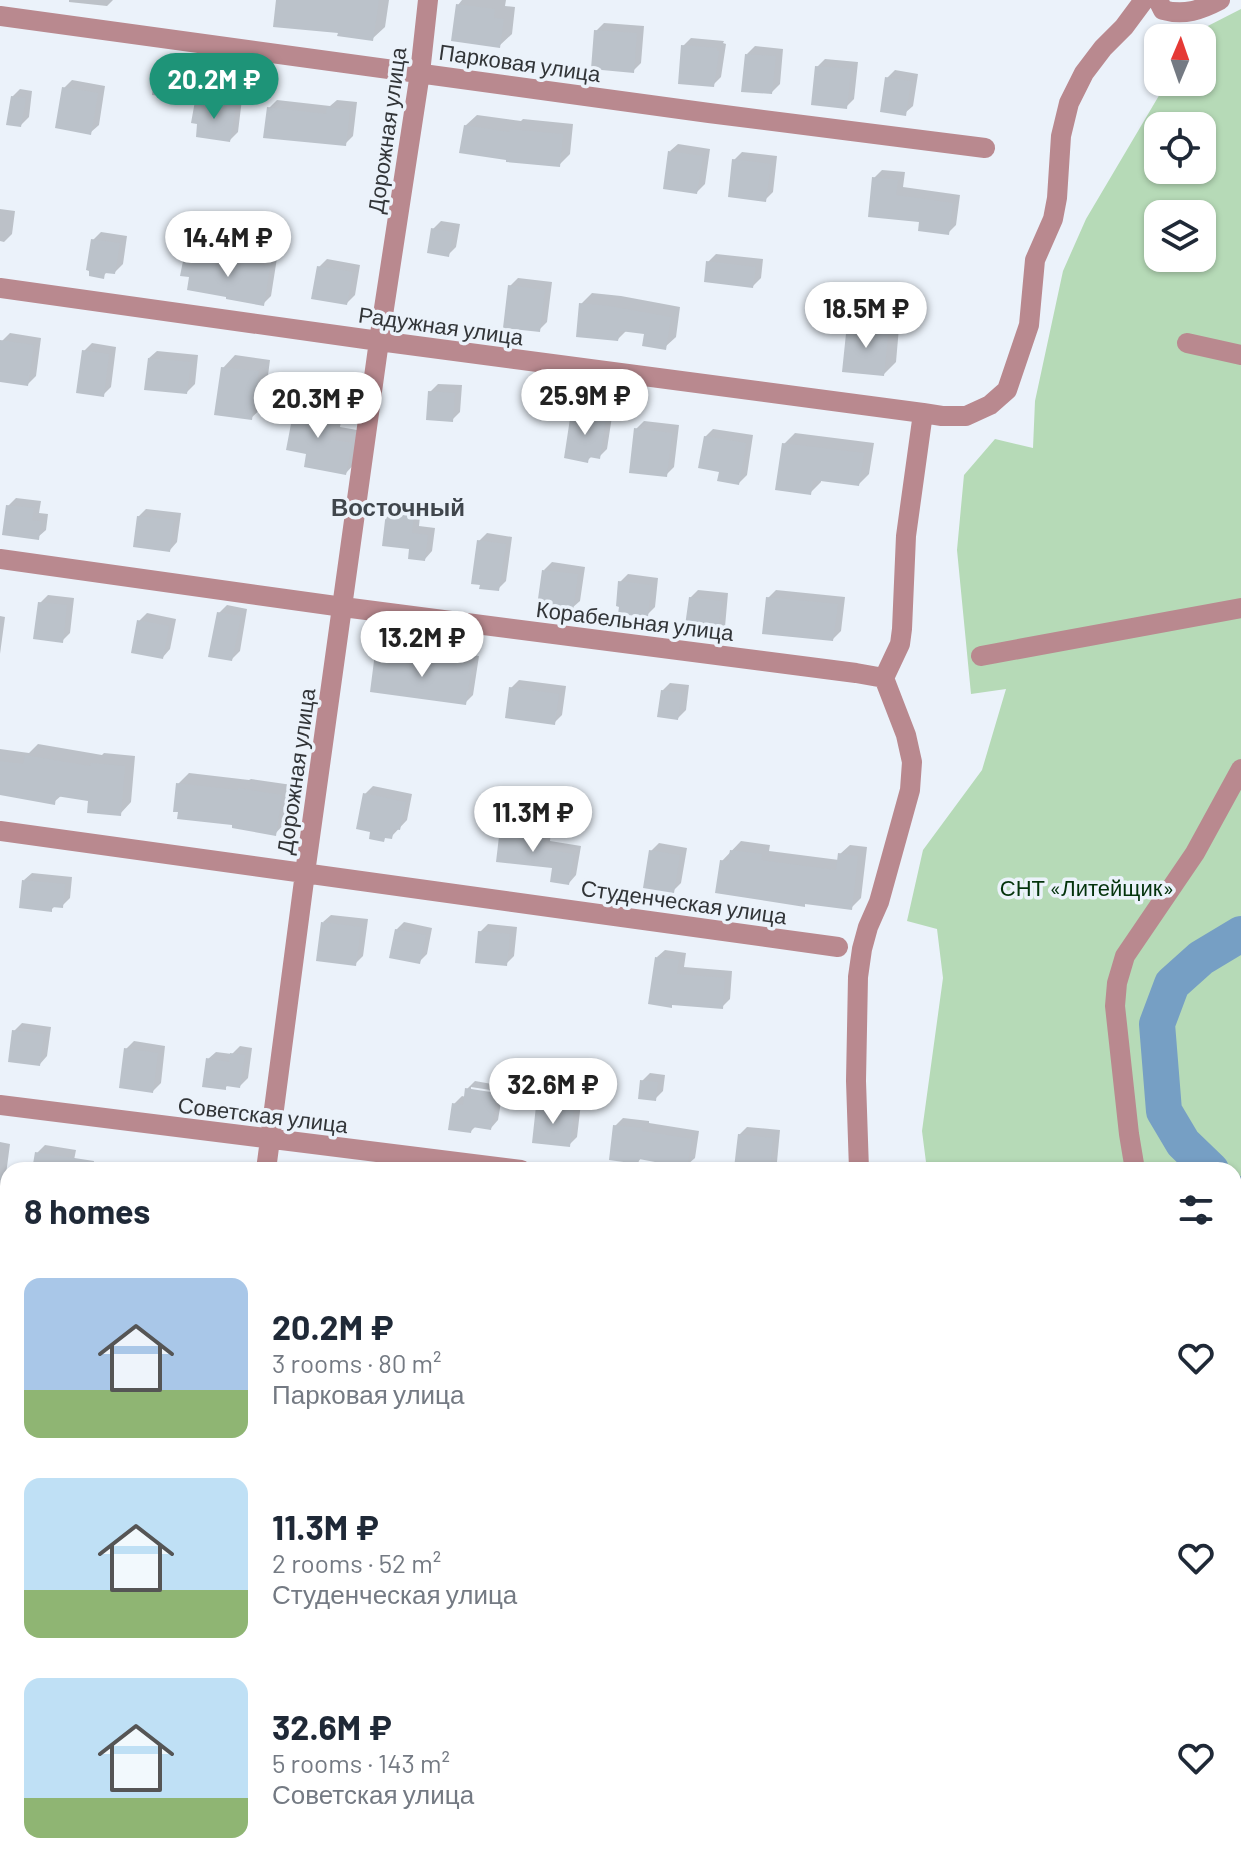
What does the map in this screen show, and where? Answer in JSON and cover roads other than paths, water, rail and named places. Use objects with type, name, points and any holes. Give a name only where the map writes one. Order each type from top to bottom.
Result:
[{"type":"street","name":"Дорожная улица","points":[[267,1162],[428,0]]},
{"type":"street","name":"Радужная улица","points":[[0,288],[942,416],[966,416],[990,405],[1007,390],[1029,325],[1035,260],[1053,219],[1061,136],[1069,103],[1084,73],[1144,0]]},
{"type":"street","points":[[1158,0],[1163,10],[1176,13],[1190,12],[1220,0]]},
{"type":"street","name":"Парковая улица","points":[[0,16],[985,148]]},
{"type":"street","points":[[1187,343],[1241,355]]},
{"type":"street","points":[[859,1162],[856,1081],[858,977],[868,927],[879,902],[910,790],[912,762],[906,735],[884,678],[900,644],[906,536],[923,413]]},
{"type":"street","name":"Корабельная улица","points":[[0,559],[884,678]]},
{"type":"street","points":[[981,656],[1241,608]]},
{"type":"street","points":[[1134,1162],[1115,1006],[1117,983],[1125,956],[1195,853],[1241,769]]},
{"type":"street","name":"Студенческая улица","points":[[0,831],[838,947]]},
{"type":"street","name":"Советская улица","points":[[0,1105],[454,1162]]},
{"type":"waterway","points":[[1203,1162],[1183,1143],[1164,1111],[1157,1024],[1172,984],[1201,958],[1241,934]]},
{"type":"district","name":"Восточный","points":[[398,506]]},
{"type":"park label","name":"СНТ «Литейщик»","points":[[1087,887]]}]
